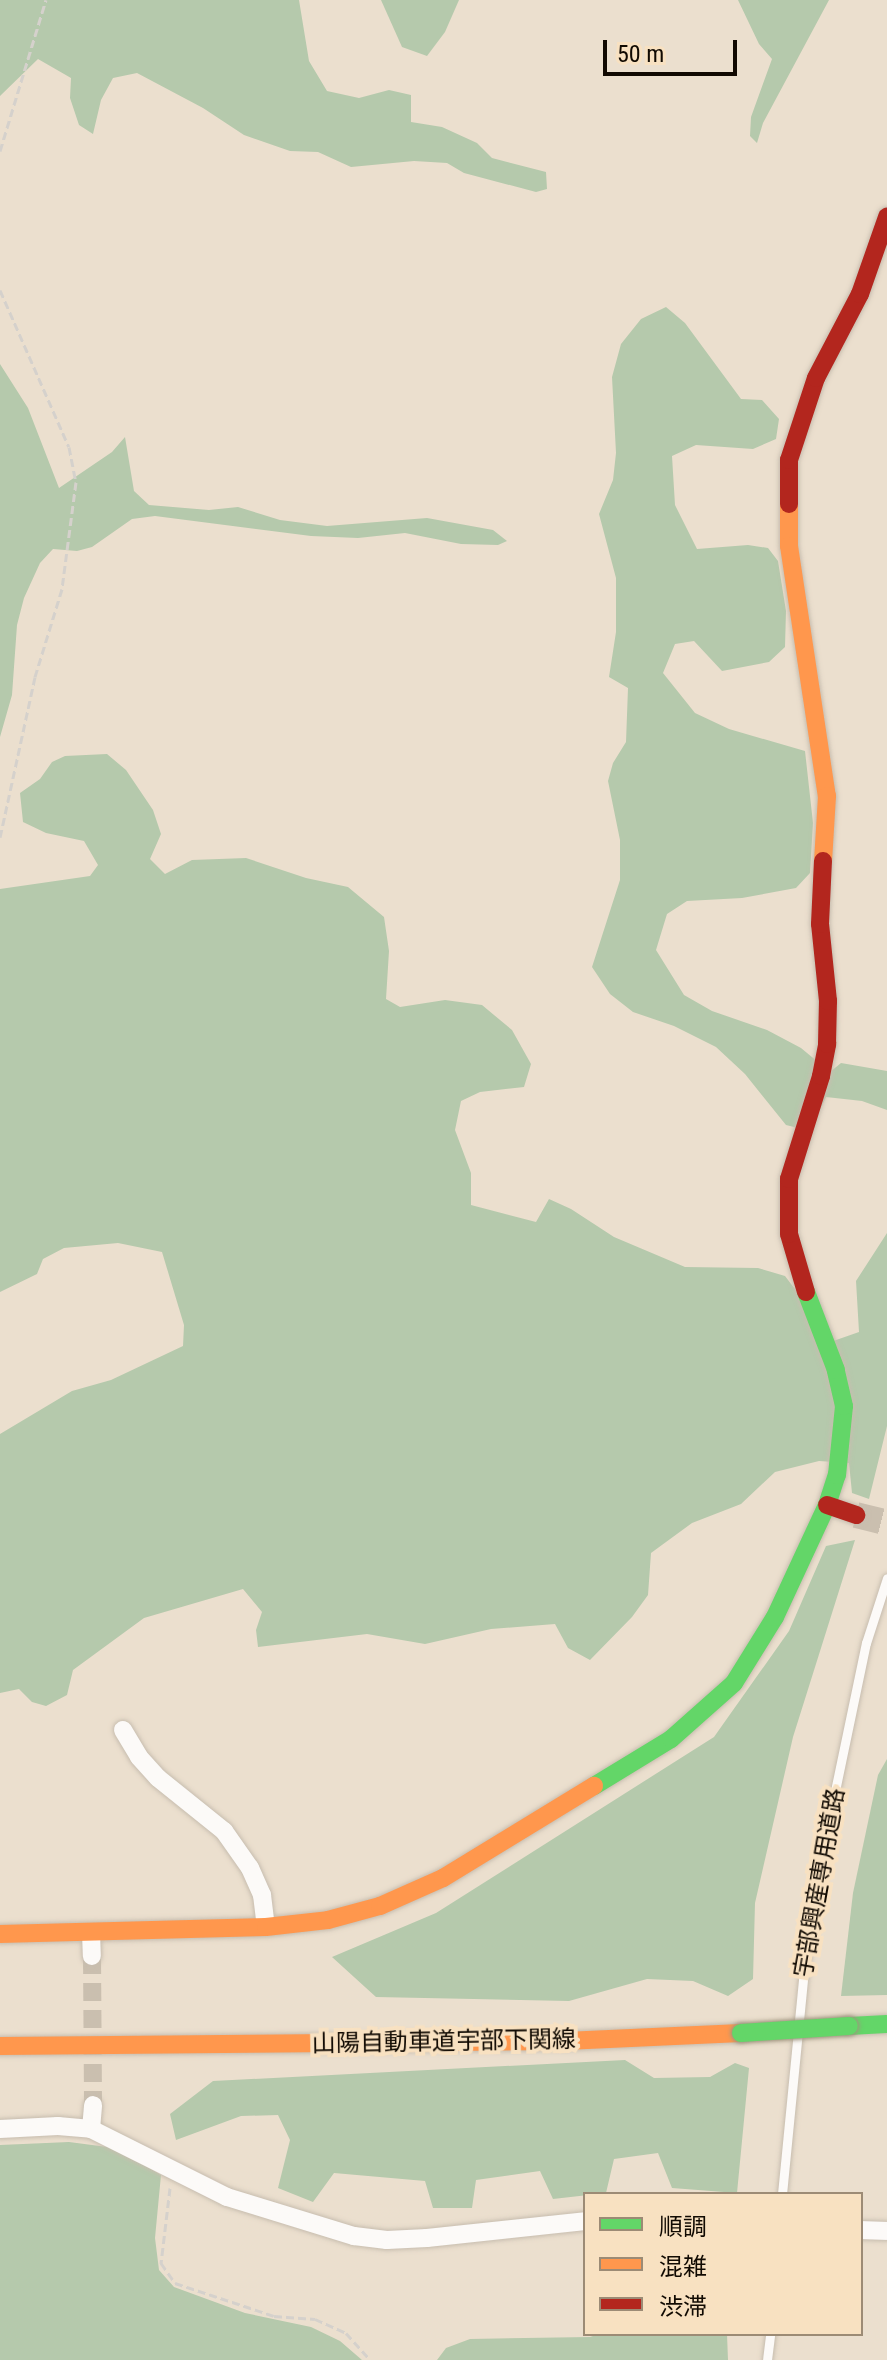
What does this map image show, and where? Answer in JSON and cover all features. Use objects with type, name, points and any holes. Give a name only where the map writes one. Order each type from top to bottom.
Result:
[{"type":"main road","points":[[0,1934],[266,1927],[328,1920],[367,1910],[443,1878],[671,1739],[734,1683],[754,1655],[827,1505],[837,1475],[844,1406],[836,1370],[796,1267],[788,1210],[789,1179],[821,1076],[827,1044],[828,1001],[820,924],[827,796],[789,546],[789,460],[816,378],[860,294],[887,217]]},
{"type":"main road","points":[[827,1505],[856,1515]]},
{"type":"main road","name":"山陽自動車道宇部下関線","points":[[0,2046],[565,2041],[887,2024]]},
{"type":"street","points":[[123,1730],[139,1757],[158,1778],[224,1831],[250,1868],[262,1895],[266,1927]]},
{"type":"street","points":[[91,1932],[92,1956]]},
{"type":"street","points":[[91,2129],[93,2105]]},
{"type":"street","points":[[0,2129],[58,2126],[91,2129],[227,2197],[354,2236],[427,2238],[583,2221]]},
{"type":"street","points":[[863,2230],[887,2231]]},
{"type":"lane","name":"宇部興産専用道路","points":[[782,2192],[804,1968],[826,1834],[866,1643],[887,1578]]},
{"type":"lane","points":[[767,2360],[770,2336]]},
{"type":"path","points":[[0,151],[46,0]]},
{"type":"path","points":[[0,290],[69,447],[76,482],[62,589],[35,677],[0,837]]},
{"type":"path","points":[[174,2171],[161,2263],[175,2283],[274,2316],[315,2319],[346,2333],[370,2360]]},
{"type":"green space","points":[[0,0],[299,0],[309,61],[327,91],[359,98],[389,90],[411,95],[411,122],[442,127],[477,143],[492,158],[546,172],[547,189],[536,192],[464,173],[447,163],[414,161],[351,167],[318,152],[290,151],[244,135],[203,108],[137,73],[113,78],[101,100],[93,134],[79,125],[70,98],[71,78],[38,59],[0,96]]},
{"type":"green space","points":[[381,0],[459,0],[445,32],[427,56],[402,47]]},
{"type":"green space","points":[[738,0],[829,0],[763,123],[757,143],[750,136],[751,117],[772,59],[759,44]]},
{"type":"green space","points":[[666,307],[685,323],[741,399],[762,400],[779,419],[776,439],[753,449],[696,445],[672,456],[675,505],[697,549],[748,545],[768,548],[778,561],[786,611],[785,647],[769,662],[722,671],[694,641],[675,644],[663,673],[695,713],[729,729],[805,751],[813,823],[810,873],[796,888],[742,898],[687,901],[667,914],[656,950],[684,995],[712,1011],[767,1030],[801,1048],[830,1072],[841,1063],[887,1071],[887,1110],[862,1101],[826,1097],[810,1131],[786,1125],[745,1074],[716,1047],[674,1026],[633,1012],[610,994],[592,967],[620,880],[620,840],[608,781],[613,763],[626,742],[628,688],[609,677],[616,632],[616,578],[599,514],[613,480],[616,453],[612,377],[621,344],[641,319]]},
{"type":"green space","points":[[0,364],[28,408],[59,488],[112,452],[125,437],[134,491],[149,505],[209,510],[238,507],[280,520],[327,526],[427,518],[493,530],[507,541],[498,545],[461,544],[405,533],[358,538],[311,536],[155,516],[132,519],[92,547],[77,551],[53,549],[40,563],[24,598],[17,625],[12,695],[0,737]]},
{"type":"green space","points":[[107,754],[126,770],[153,810],[161,834],[150,859],[165,874],[192,860],[246,858],[306,878],[348,887],[384,917],[389,951],[386,999],[400,1007],[445,1000],[482,1005],[512,1030],[531,1064],[524,1087],[480,1092],[461,1101],[455,1130],[471,1173],[471,1205],[536,1222],[549,1199],[571,1209],[614,1237],[685,1267],[758,1268],[785,1276],[801,1297],[819,1346],[859,1332],[856,1281],[887,1233],[887,1426],[869,1499],[852,1493],[849,1463],[819,1461],[775,1472],[741,1504],[692,1523],[651,1553],[648,1595],[632,1617],[590,1660],[568,1648],[555,1624],[491,1629],[425,1644],[367,1634],[258,1647],[256,1630],[262,1612],[243,1589],[144,1618],[73,1670],[67,1695],[46,1706],[32,1702],[19,1689],[0,1693],[0,1434],[72,1391],[111,1380],[183,1346],[184,1325],[162,1252],[118,1243],[64,1248],[43,1259],[37,1274],[0,1292],[0,889],[90,876],[98,865],[84,841],[46,833],[23,822],[20,793],[40,779],[52,762],[65,756]]},
{"type":"green space","points":[[855,1540],[793,1737],[755,1903],[753,1979],[728,1996],[693,1981],[647,1979],[569,2001],[376,1997],[332,1957],[436,1913],[714,1737],[789,1631],[826,1546]]},
{"type":"green space","points":[[887,1759],[887,1995],[841,1996],[853,1893],[878,1775]]},
{"type":"green space","points":[[625,2060],[654,2078],[710,2077],[735,2063],[749,2068],[737,2192],[672,2188],[658,2153],[614,2159],[606,2192],[583,2192],[583,2196],[553,2199],[540,2171],[476,2180],[472,2208],[433,2208],[425,2181],[334,2173],[313,2202],[278,2188],[290,2140],[278,2115],[241,2116],[176,2140],[170,2114],[213,2081]]},
{"type":"green space","points":[[69,2142],[115,2148],[161,2175],[155,2238],[159,2270],[174,2287],[245,2313],[311,2327],[340,2341],[362,2360],[0,2360],[0,2145]]},
{"type":"green space","points":[[727,2336],[728,2360],[437,2360],[446,2348],[470,2339]]},
{"type":"tunnel","points":[[856,1515],[887,1523]]},
{"type":"tunnel","points":[[92,1956],[93,2105]]},
{"type":"traffic: fast","points":[[594,1786],[671,1739],[734,1683],[775,1617],[827,1505],[837,1475],[844,1406],[836,1370],[806,1292]]},
{"type":"traffic: fast","points":[[849,2026],[887,2024]]},
{"type":"traffic: fast","points":[[741,2033],[849,2026]]},
{"type":"traffic: slow","points":[[789,504],[789,546],[827,796],[823,861]]},
{"type":"traffic: slow","points":[[0,1934],[266,1927],[328,1920],[380,1906],[443,1878],[594,1786]]},
{"type":"traffic: slow","points":[[0,2046],[565,2041],[741,2033]]},
{"type":"traffic: jam","points":[[789,504],[789,460],[816,378],[860,294],[887,217]]},
{"type":"traffic: jam","points":[[806,1292],[789,1234],[789,1179],[821,1076],[827,1044],[828,1001],[820,924],[823,861]]},
{"type":"traffic: jam","points":[[827,1505],[856,1515]]}]
